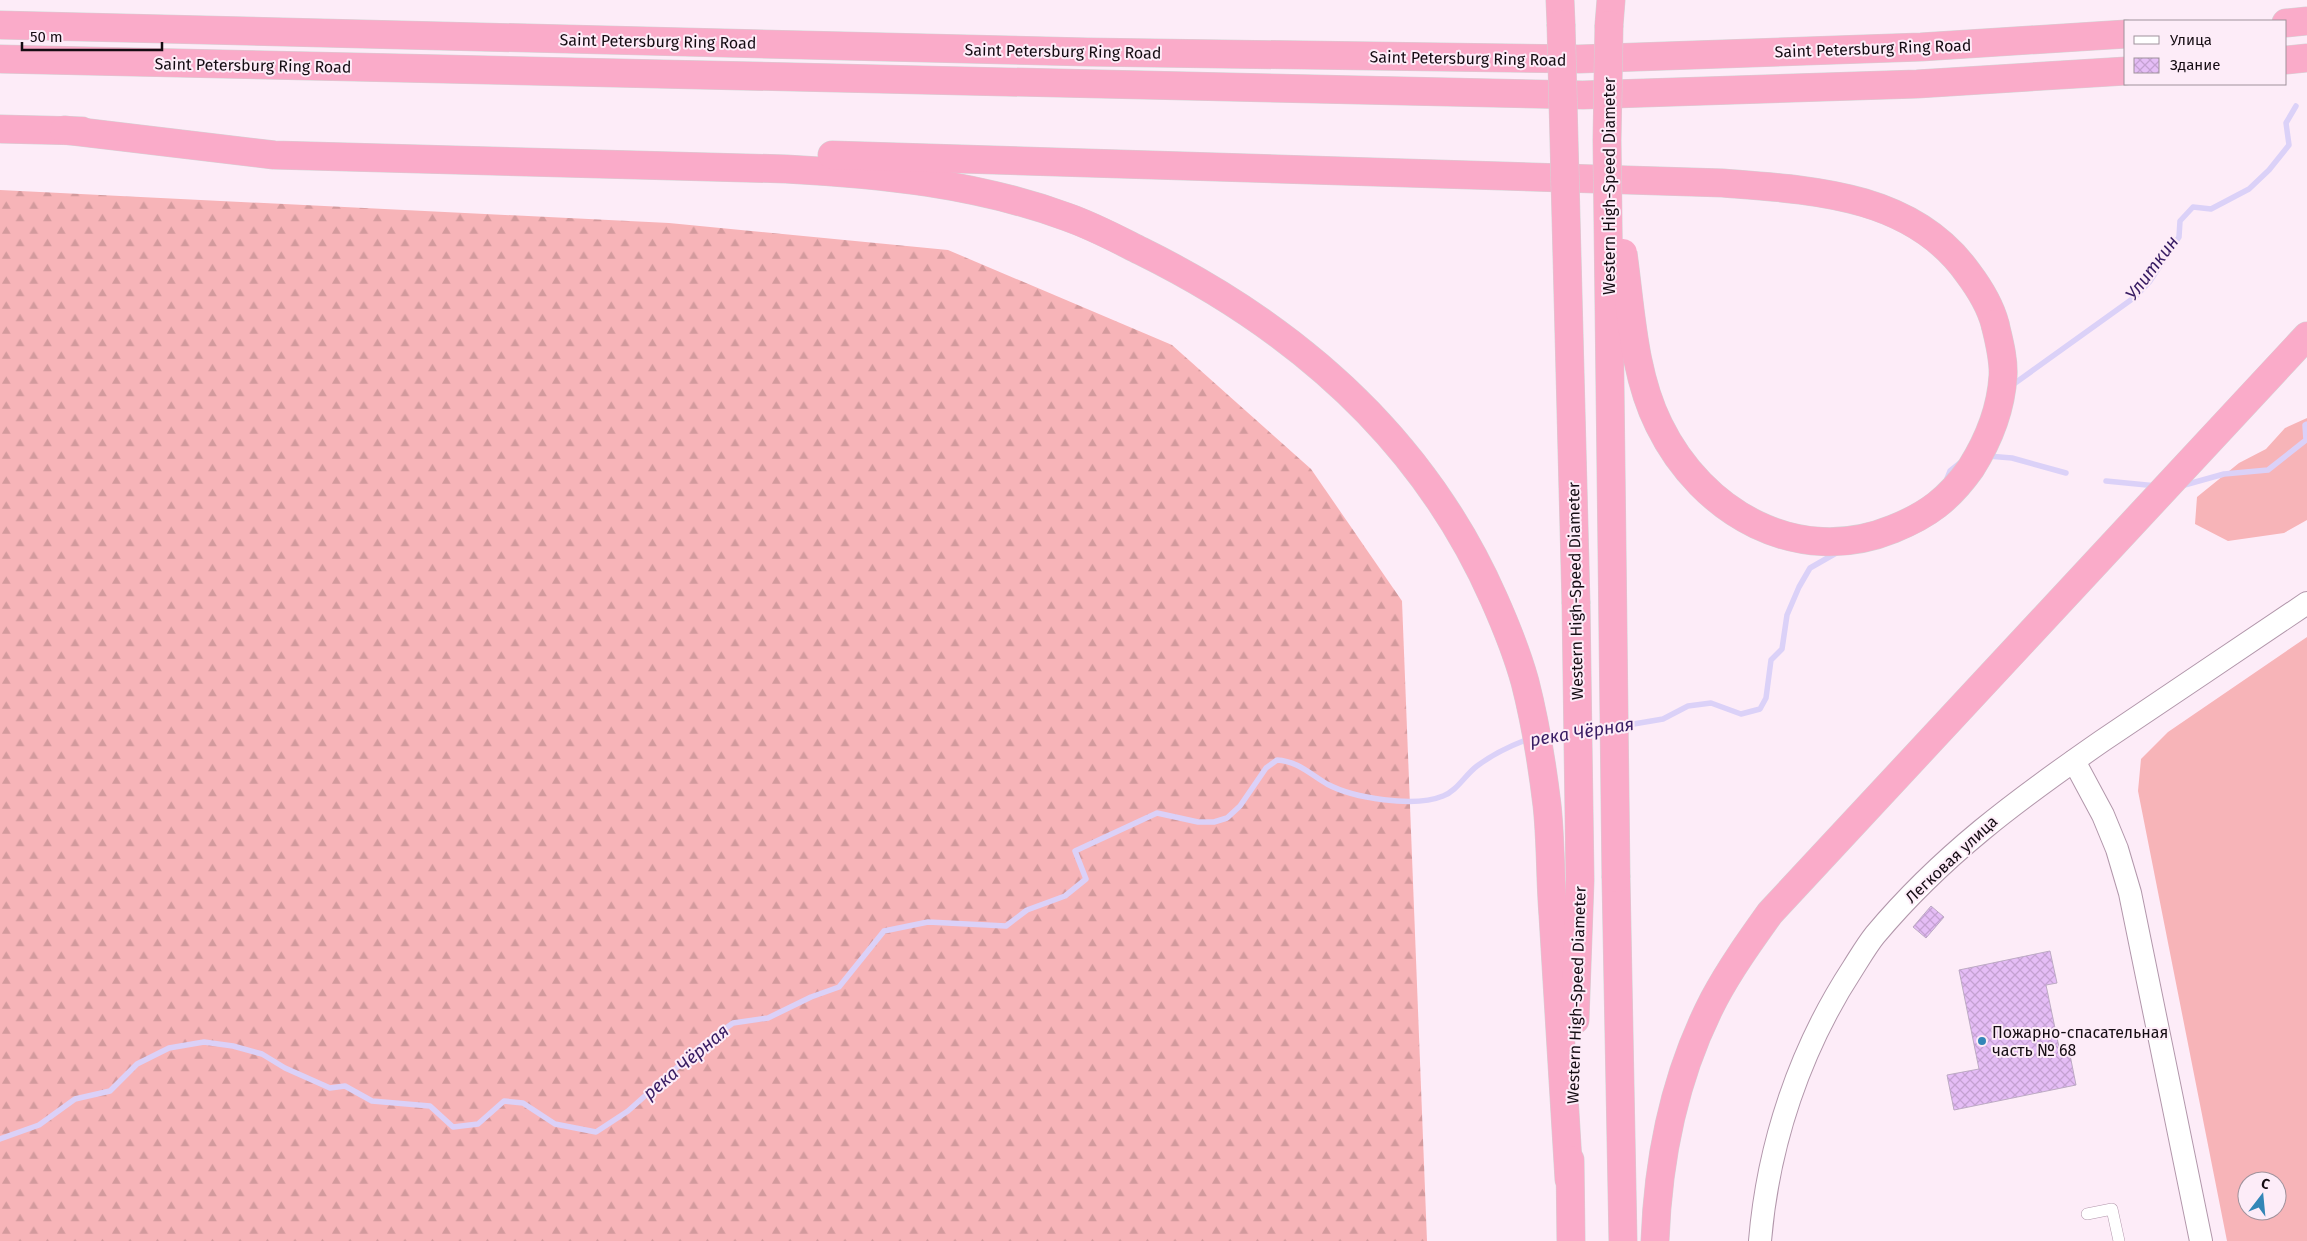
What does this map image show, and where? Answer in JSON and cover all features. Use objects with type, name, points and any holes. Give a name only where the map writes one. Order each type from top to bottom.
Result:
[{"type":"highway","name":"Western High-Speed Diameter","points":[[1560,0],[1576,604],[1580,880],[1569,1179],[1571,1241]]},
{"type":"highway","name":"Western High-Speed Diameter","points":[[1609,8],[1607,140],[1616,878],[1624,1241]]},
{"type":"highway","points":[[2287,23],[2307,21]]},
{"type":"highway","name":"Saint Petersburg Ring Road","points":[[0,26],[1097,52],[1579,59],[1921,47],[2124,34]]},
{"type":"highway","points":[[2287,60],[2307,58]]},
{"type":"highway","name":"Saint Petersburg Ring Road","points":[[0,60],[1583,95],[1917,84],[2124,71]]},
{"type":"highway","points":[[0,129],[64,130],[1713,182],[1828,193],[1861,200],[1897,214],[1930,233],[1957,257],[1980,290],[1995,324],[2000,348],[2002,376],[1990,435],[1960,484],[1934,509],[1920,518],[1876,536],[1844,543],[1792,539],[1768,530],[1736,514],[1710,495],[1684,465],[1659,425],[1638,361],[1607,140]]},
{"type":"highway","points":[[64,130],[274,156],[786,169],[847,172],[936,184],[1026,204],[1068,217],[1102,232],[1202,283],[1296,346],[1340,383],[1383,427],[1437,495],[1476,558],[1510,637],[1524,680],[1534,724],[1547,806],[1569,1179]]},
{"type":"highway","points":[[1655,1241],[1660,1172],[1666,1134],[1681,1078],[1714,999],[1738,958],[1770,913],[2307,336]]},
{"type":"street","name":"Легковая улица","points":[[1760,1241],[1769,1178],[1778,1135],[1791,1093],[1809,1046],[1834,997],[1874,937],[1921,883],[2002,812],[2307,603]]},
{"type":"street","points":[[2074,761],[2103,815],[2117,849],[2130,893],[2201,1241]]},
{"type":"lane","points":[[2087,1214],[2112,1209],[2119,1241]]},
{"type":"green space","points":[[0,190],[669,223],[948,250],[1172,345],[1311,469],[1402,601],[1427,1241],[0,1241]]},
{"type":"green space","points":[[2307,418],[2307,520],[2284,533],[2228,541],[2195,524],[2197,497],[2239,463],[2266,449],[2285,428]]},
{"type":"green space","points":[[2307,637],[2307,1241],[2227,1241],[2138,791],[2141,759],[2168,732]]},
{"type":"building","points":[[1931,906],[1944,917],[1926,938],[1913,927]]},
{"type":"building","points":[[2050,951],[2057,983],[2046,985],[2060,1052],[2069,1050],[2076,1085],[1954,1110],[1947,1075],[1979,1069],[1959,970]]},
{"type":"waterway","name":"Улиткин","points":[[2011,386],[2135,297],[2150,281],[2179,237],[2180,221],[2193,207],[2211,209],[2249,189],[2269,170],[2289,145],[2286,123],[2296,106]]},
{"type":"waterway","name":"река Чёрная","points":[[2181,486],[2224,474],[2268,470],[2306,440],[2305,425],[2307,424]]},
{"type":"waterway","name":"река Чёрная","points":[[1988,456],[2012,458],[2066,473]]},
{"type":"waterway","name":"река Чёрная","points":[[1946,481],[1950,471],[1960,463]]},
{"type":"waterway","name":"река Чёрная","points":[[2106,481],[2157,486]]},
{"type":"waterway","name":"река Чёрная","points":[[1622,726],[1663,719],[1688,706],[1711,703],[1741,714],[1760,709],[1766,698],[1771,660],[1782,649],[1787,615],[1799,587],[1810,568],[1838,552]]},
{"type":"waterway","name":"река Чёрная","points":[[1584,732],[1607,729]]},
{"type":"waterway","name":"река Чёрная","points":[[1545,736],[1570,733]]},
{"type":"waterway","name":"река Чёрная","points":[[0,1139],[39,1125],[75,1099],[110,1091],[137,1064],[169,1048],[204,1042],[233,1046],[262,1054],[285,1068],[330,1088],[345,1086],[372,1101],[430,1106],[453,1127],[478,1124],[504,1101],[523,1103],[555,1124],[596,1132],[628,1111],[701,1046],[733,1023],[768,1018],[811,997],[839,987],[884,931],[928,922],[1006,926],[1027,910],[1065,896],[1086,879],[1075,851],[1157,813],[1198,822],[1214,822],[1227,818],[1240,806],[1266,768],[1277,760],[1297,765],[1338,789],[1367,797],[1400,801],[1431,800],[1448,794],[1483,762],[1503,750],[1531,738]]},
{"type":"place","name":"Пожарно-спасательная часть № 68","points":[[1982,1041]]}]
